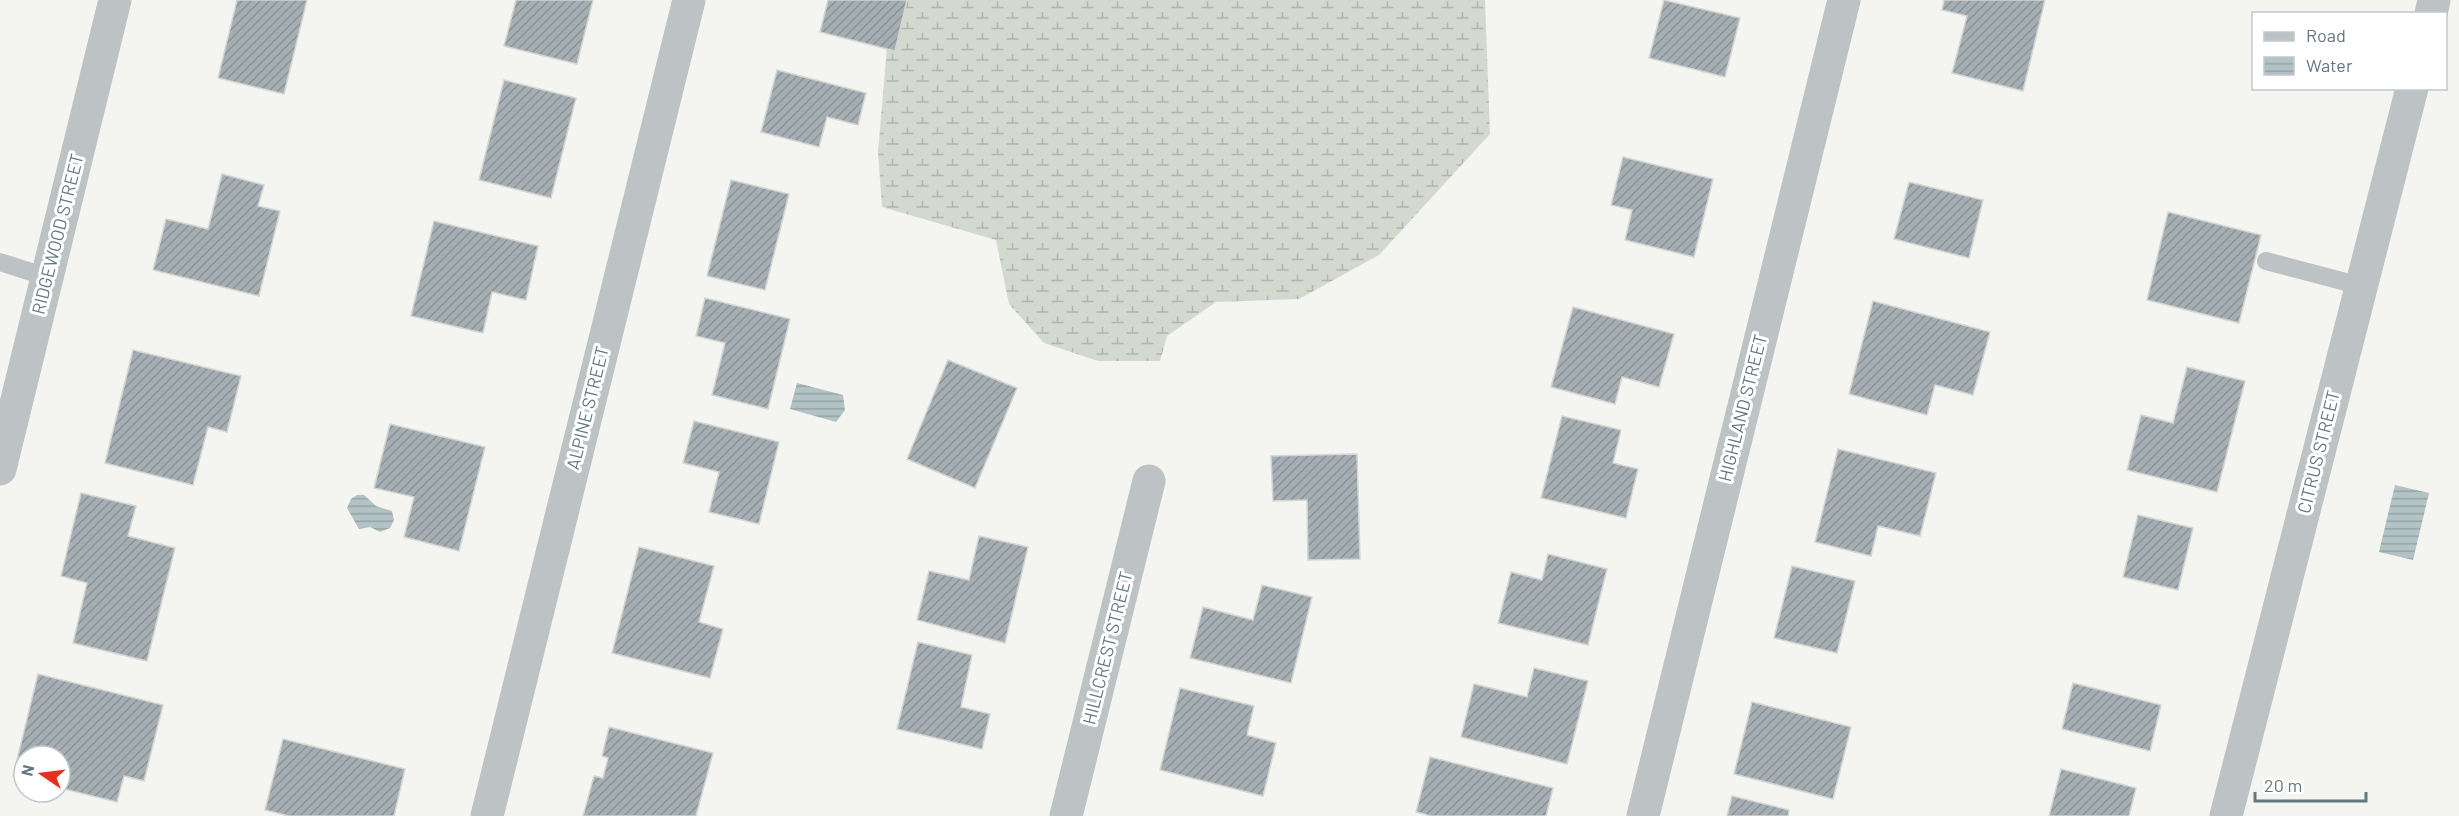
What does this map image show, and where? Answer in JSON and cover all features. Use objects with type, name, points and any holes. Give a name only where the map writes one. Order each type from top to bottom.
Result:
[{"type":"street","name":"RIDGEWOOD STREET","points":[[0,469],[115,0]]},
{"type":"street","name":"ALPINE STREET","points":[[488,816],[690,0]]},
{"type":"street","name":"HIGHLAND STREET","points":[[1643,816],[1844,0]]},
{"type":"street","name":"CITRUS STREET","points":[[2226,816],[2411,90]]},
{"type":"street","name":"HILLCREST STREET","points":[[1066,816],[1149,481]]},
{"type":"lane","points":[[2266,261],[2361,286]]},
{"type":"lane","points":[[0,262],[47,277]]},
{"type":"green space","points":[[891,0],[1485,0],[1490,134],[1379,255],[1299,299],[1216,302],[1167,336],[1160,361],[1098,361],[1044,343],[1009,304],[996,240],[882,207],[878,152]]},
{"type":"water","points":[[797,383],[843,395],[845,410],[836,422],[790,409]]},
{"type":"water","points":[[2395,485],[2429,493],[2413,560],[2379,552]]},
{"type":"water","points":[[357,495],[364,495],[376,506],[392,511],[394,520],[390,528],[380,532],[370,527],[359,529],[347,508],[351,499]]},
{"type":"building","points":[[237,0],[307,0],[284,94],[218,78]]},
{"type":"building","points":[[516,0],[593,0],[577,64],[504,46]]},
{"type":"building","points":[[828,0],[907,0],[895,51],[820,32]]},
{"type":"building","points":[[1664,0],[1740,18],[1725,77],[1649,58]]},
{"type":"building","points":[[1944,0],[2045,0],[2023,91],[1952,73],[1967,16],[1942,10]]},
{"type":"building","points":[[777,70],[866,93],[858,125],[827,117],[819,147],[761,132]]},
{"type":"building","points":[[504,80],[576,98],[551,198],[479,180]]},
{"type":"building","points":[[1623,157],[1713,179],[1694,257],[1625,240],[1632,210],[1611,205]]},
{"type":"building","points":[[222,174],[264,185],[258,206],[280,211],[259,296],[153,270],[166,219],[208,229]]},
{"type":"building","points":[[731,180],[789,194],[765,290],[707,276]]},
{"type":"building","points":[[1909,182],[1983,200],[1969,258],[1894,239]]},
{"type":"building","points":[[2168,212],[2261,235],[2239,323],[2147,300]]},
{"type":"building","points":[[434,221],[538,246],[526,300],[492,292],[483,333],[411,316]]},
{"type":"building","points":[[705,298],[790,319],[768,409],[712,395],[725,343],[696,336]]},
{"type":"building","points":[[1873,301],[1990,332],[1973,395],[1935,385],[1927,415],[1849,394]]},
{"type":"building","points":[[1573,307],[1674,334],[1659,387],[1622,377],[1615,404],[1551,387]]},
{"type":"building","points":[[133,350],[241,376],[227,432],[208,427],[193,485],[105,463]]},
{"type":"building","points":[[948,360],[1017,388],[975,488],[907,459]]},
{"type":"building","points":[[2187,367],[2245,381],[2217,492],[2127,470],[2141,415],[2173,423]]},
{"type":"building","points":[[1562,416],[1621,430],[1613,463],[1638,469],[1626,518],[1541,498]]},
{"type":"building","points":[[694,421],[779,442],[759,524],[709,512],[719,472],[683,463]]},
{"type":"building","points":[[390,424],[485,447],[459,551],[404,537],[414,497],[374,488]]},
{"type":"building","points":[[1838,449],[1936,473],[1920,536],[1878,526],[1871,556],[1815,542]]},
{"type":"building","points":[[1357,454],[1360,559],[1308,560],[1307,500],[1273,501],[1271,456]]},
{"type":"building","points":[[81,493],[136,506],[128,536],[175,548],[147,661],[73,643],[87,583],[61,576]]},
{"type":"building","points":[[2138,515],[2193,528],[2178,590],[2123,577]]},
{"type":"building","points":[[979,536],[1028,547],[1005,643],[917,620],[929,571],[969,580]]},
{"type":"building","points":[[639,547],[714,566],[699,622],[723,629],[710,678],[612,653]]},
{"type":"building","points":[[1548,554],[1607,569],[1588,645],[1498,623],[1511,572],[1542,580]]},
{"type":"building","points":[[1792,566],[1855,581],[1837,653],[1774,638]]},
{"type":"building","points":[[1262,585],[1312,597],[1291,683],[1190,658],[1203,607],[1253,620]]},
{"type":"building","points":[[918,642],[972,655],[961,707],[990,714],[982,749],[897,729]]},
{"type":"building","points":[[1534,668],[1588,681],[1567,764],[1461,737],[1474,684],[1527,697]]},
{"type":"building","points":[[38,674],[163,705],[144,781],[124,776],[117,802],[72,791],[72,744],[21,744]]},
{"type":"building","points":[[2073,683],[2161,705],[2150,751],[2062,729]]},
{"type":"building","points":[[1180,688],[1254,706],[1247,735],[1276,743],[1263,796],[1160,770]]},
{"type":"building","points":[[1752,702],[1851,727],[1833,799],[1734,774]]},
{"type":"building","points":[[609,727],[713,753],[696,816],[583,816],[594,776],[603,778],[608,758],[602,756]]},
{"type":"building","points":[[283,739],[405,769],[394,816],[289,816],[265,810]]},
{"type":"building","points":[[1430,757],[1553,788],[1546,816],[1431,816],[1416,812]]},
{"type":"building","points":[[2061,769],[2136,788],[2129,816],[2049,816]]},
{"type":"building","points":[[1732,796],[1789,810],[1788,816],[1727,816]]}]
